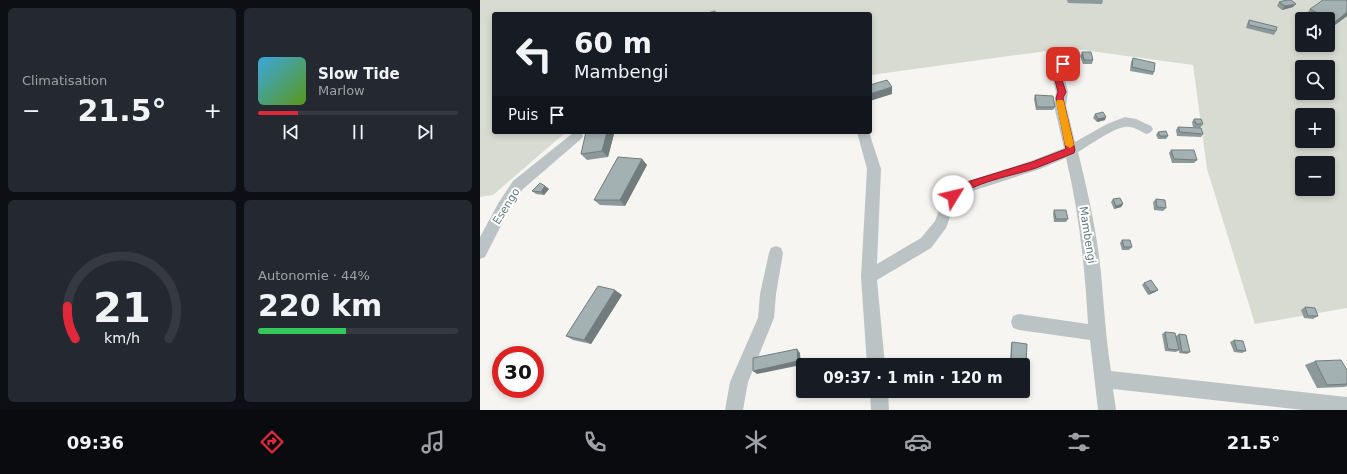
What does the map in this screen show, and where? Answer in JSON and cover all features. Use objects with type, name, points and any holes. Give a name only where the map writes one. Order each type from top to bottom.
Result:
[{"type":"street","name":"Mambengi","points":[[1063,64],[1059,80],[1062,92],[1060,98],[1080,188],[1093,272],[1097,333],[1107,410]]},
{"type":"street","points":[[869,277],[926,243],[940,224],[948,204],[958,190],[970,184],[1035,165],[1071,150],[1111,127],[1125,122],[1132,122],[1147,129]]},
{"type":"street","points":[[864,134],[874,169],[869,277],[875,358]]},
{"type":"street","name":"Esengo","points":[[480,252],[485,232],[518,185],[577,136]]},
{"type":"street","points":[[734,410],[739,382],[766,318],[768,294],[776,253]]},
{"type":"street","points":[[1019,322],[1097,333]]},
{"type":"street","points":[[1103,379],[1347,406]]},
{"type":"street","points":[[879,398],[880,410]]},
{"type":"shaded area","points":[[480,0],[1347,0],[1347,308],[1255,324],[1207,169],[1193,65],[1068,48],[872,75],[872,12],[492,12],[492,134],[564,134],[493,195],[480,197]]},
{"type":"building","points":[[1291,0],[1296,4],[1285,6],[1279,2]]},
{"type":"building","points":[[1323,0],[1347,0],[1347,12],[1335,22],[1335,12],[1316,12],[1310,9]]},
{"type":"building","points":[[1249,20],[1277,27],[1276,31],[1249,25]]},
{"type":"building","points":[[1082,52],[1091,52],[1093,60],[1084,60]]},
{"type":"building","points":[[1133,58],[1155,63],[1154,72],[1132,67]]},
{"type":"building","points":[[887,80],[892,87],[872,93],[872,84]]},
{"type":"building","points":[[1035,95],[1053,96],[1055,107],[1037,107]]},
{"type":"building","points":[[1103,112],[1106,117],[1098,119],[1095,114]]},
{"type":"building","points":[[1194,119],[1201,119],[1203,124],[1196,124]]},
{"type":"building","points":[[1178,127],[1201,128],[1203,134],[1180,132]]},
{"type":"building","points":[[1166,131],[1168,136],[1160,136],[1158,132]]},
{"type":"building","points":[[586,134],[606,134],[602,151],[581,154]]},
{"type":"building","points":[[1171,150],[1194,150],[1197,160],[1174,159]]},
{"type":"building","points":[[618,157],[642,159],[620,200],[594,200]]},
{"type":"building","points":[[540,183],[545,186],[541,192],[532,191]]},
{"type":"building","points":[[1120,198],[1123,204],[1116,206],[1113,199]]},
{"type":"building","points":[[1156,199],[1165,200],[1166,208],[1157,207]]},
{"type":"building","points":[[1054,210],[1066,210],[1068,219],[1056,219]]},
{"type":"building","points":[[1122,240],[1130,240],[1132,247],[1124,247]]},
{"type":"building","points":[[1151,280],[1158,290],[1151,292],[1144,283]]},
{"type":"building","points":[[598,286],[615,290],[584,340],[566,336]]},
{"type":"building","points":[[1305,307],[1315,308],[1318,316],[1308,316]]},
{"type":"building","points":[[1165,332],[1175,333],[1179,350],[1168,349]]},
{"type":"building","points":[[1179,334],[1186,335],[1190,352],[1182,352]]},
{"type":"building","points":[[1234,340],[1243,341],[1246,351],[1237,350]]},
{"type":"building","points":[[1012,342],[1027,344],[1026,358],[1011,358]]},
{"type":"building","points":[[797,349],[798,358],[796,358],[796,361],[753,371],[753,358]]},
{"type":"building","points":[[1341,360],[1347,370],[1347,384],[1327,385],[1315,361]]},
{"type":"slow traffic","points":[[1060,102],[1070,145]]},
{"type":"route","points":[[953,196],[958,190],[970,184],[1035,165],[1071,150],[1060,106],[1062,92],[1059,80],[1063,64]]}]
